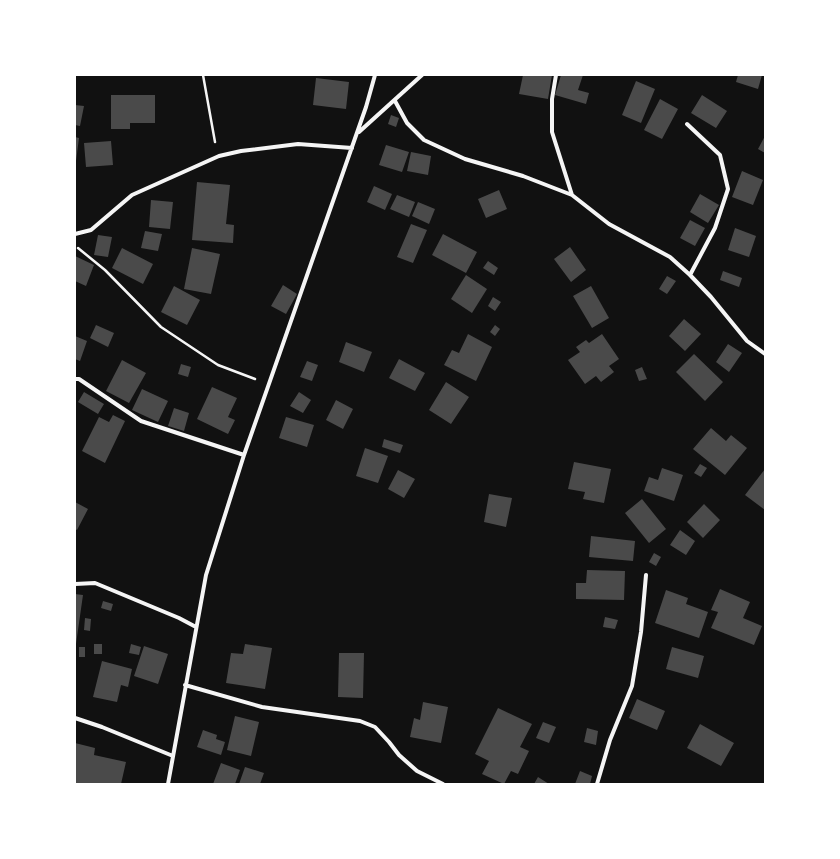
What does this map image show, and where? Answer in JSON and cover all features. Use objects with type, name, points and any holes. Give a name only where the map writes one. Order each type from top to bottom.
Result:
[{"type":"street","points":[[168,784],[206,575],[244,455],[366,108],[375,75]]},
{"type":"street","points":[[357,133],[395,101],[422,75]]},
{"type":"street","points":[[556,75],[552,99],[552,132],[572,195]]},
{"type":"street","points":[[395,101],[407,123],[424,140],[464,159],[523,176],[572,195],[609,224],[670,257],[711,297],[747,342],[765,354]]},
{"type":"street","points":[[687,124],[720,155],[728,189],[715,228],[690,275]]},
{"type":"street","points":[[75,234],[91,230],[132,195],[219,156],[240,150],[298,144],[352,148]]},
{"type":"street","points":[[75,379],[79,379],[141,421],[244,455]]},
{"type":"street","points":[[597,784],[610,740],[632,686],[641,632],[646,575]]},
{"type":"street","points":[[75,584],[94,582],[179,618],[196,627]]},
{"type":"street","points":[[186,685],[262,707],[360,721],[375,727],[399,755],[417,771],[443,784]]},
{"type":"street","points":[[75,718],[102,727],[173,756]]},
{"type":"path","points":[[203,75],[219,156]]},
{"type":"path","points":[[75,245],[105,270],[161,327],[218,365],[269,384]]},
{"type":"building","points":[[523,75],[552,75],[548,99],[519,94]]},
{"type":"building","points":[[561,75],[583,75],[578,90],[589,93],[586,104],[555,95]]},
{"type":"building","points":[[738,75],[762,75],[758,89],[736,82]]},
{"type":"building","points":[[316,78],[349,82],[346,109],[313,105]]},
{"type":"building","points":[[636,81],[655,89],[641,123],[622,115]]},
{"type":"building","points":[[111,95],[155,95],[155,123],[130,123],[130,129],[111,129]]},
{"type":"building","points":[[702,95],[727,111],[716,128],[691,113]]},
{"type":"building","points":[[660,99],[678,109],[662,139],[644,130]]},
{"type":"building","points":[[75,105],[84,106],[80,126],[75,125]]},
{"type":"building","points":[[391,115],[399,118],[396,127],[388,124]]},
{"type":"building","points":[[765,136],[765,153],[758,149]]},
{"type":"building","points":[[75,137],[79,138],[76,161],[75,160]]},
{"type":"building","points":[[111,141],[113,165],[86,167],[84,143]]},
{"type":"building","points":[[386,145],[409,152],[402,172],[379,165]]},
{"type":"building","points":[[411,152],[431,156],[428,175],[407,171]]},
{"type":"building","points":[[742,171],[763,180],[753,205],[732,197]]},
{"type":"building","points":[[197,182],[230,185],[226,224],[234,225],[233,243],[192,240]]},
{"type":"building","points":[[374,186],[392,194],[385,210],[367,202]]},
{"type":"building","points":[[499,190],[507,209],[486,218],[478,199]]},
{"type":"building","points":[[700,194],[719,205],[708,223],[690,212]]},
{"type":"building","points":[[397,195],[415,202],[409,217],[390,209]]},
{"type":"building","points":[[151,200],[173,202],[170,229],[149,227]]},
{"type":"building","points":[[418,202],[435,209],[429,224],[412,216]]},
{"type":"building","points":[[690,220],[705,228],[695,246],[680,238]]},
{"type":"building","points":[[411,224],[427,230],[413,263],[397,257]]},
{"type":"building","points":[[735,228],[756,236],[749,257],[728,250]]},
{"type":"building","points":[[145,231],[162,234],[158,251],[141,248]]},
{"type":"building","points":[[443,234],[477,252],[466,273],[432,255]]},
{"type":"building","points":[[98,235],[112,237],[108,257],[94,255]]},
{"type":"building","points":[[570,247],[586,270],[571,282],[554,259]]},
{"type":"building","points":[[122,248],[153,264],[143,284],[112,268]]},
{"type":"building","points":[[192,248],[220,254],[211,294],[184,289]]},
{"type":"building","points":[[75,256],[94,265],[86,286],[75,281]]},
{"type":"building","points":[[488,261],[498,268],[494,275],[483,268]]},
{"type":"building","points":[[723,271],[742,278],[739,287],[720,280]]},
{"type":"building","points":[[466,275],[487,289],[472,313],[451,299]]},
{"type":"building","points":[[667,276],[676,281],[667,294],[659,289]]},
{"type":"building","points":[[283,285],[297,294],[286,314],[271,306]]},
{"type":"building","points":[[174,286],[200,300],[187,325],[161,312]]},
{"type":"building","points":[[591,286],[609,318],[592,328],[573,296]]},
{"type":"building","points":[[493,297],[501,302],[495,311],[488,306]]},
{"type":"building","points":[[684,319],[701,334],[685,351],[669,336]]},
{"type":"building","points":[[96,325],[114,333],[108,347],[90,338]]},
{"type":"building","points":[[495,325],[500,329],[495,336],[490,332]]},
{"type":"building","points":[[468,334],[492,347],[476,381],[444,365],[452,350],[459,353]]},
{"type":"building","points":[[602,334],[619,359],[609,366],[614,372],[601,382],[596,376],[585,384],[568,360],[580,352],[576,347],[586,340],[589,343]]},
{"type":"building","points":[[75,336],[87,341],[80,361],[75,359]]},
{"type":"building","points":[[346,342],[372,352],[364,372],[339,362]]},
{"type":"building","points":[[728,344],[742,353],[729,372],[716,362]]},
{"type":"building","points":[[694,354],[723,382],[705,401],[676,372]]},
{"type":"building","points":[[399,359],[425,373],[415,391],[389,378]]},
{"type":"building","points":[[122,360],[146,373],[129,403],[106,391]]},
{"type":"building","points":[[307,361],[318,365],[312,381],[300,377]]},
{"type":"building","points":[[181,364],[191,367],[188,377],[178,374]]},
{"type":"building","points":[[642,367],[647,379],[639,381],[635,370]]},
{"type":"building","points":[[446,382],[469,397],[451,424],[429,410]]},
{"type":"building","points":[[212,387],[237,398],[228,417],[235,420],[228,434],[197,419]]},
{"type":"building","points":[[142,389],[168,401],[158,422],[132,410]]},
{"type":"building","points":[[84,392],[104,404],[98,414],[78,402]]},
{"type":"building","points":[[299,392],[311,400],[303,413],[290,406]]},
{"type":"building","points":[[336,400],[353,409],[343,429],[326,420]]},
{"type":"building","points":[[174,408],[189,413],[184,431],[168,426]]},
{"type":"building","points":[[113,415],[125,421],[105,463],[82,451],[99,417],[109,422]]},
{"type":"building","points":[[286,417],[314,425],[307,447],[279,438]]},
{"type":"building","points":[[711,428],[726,441],[731,435],[747,448],[725,475],[693,449]]},
{"type":"building","points":[[384,439],[403,445],[400,453],[382,447]]},
{"type":"building","points":[[365,448],[388,456],[378,483],[356,476]]},
{"type":"building","points":[[574,462],[611,469],[604,503],[583,499],[585,492],[568,489]]},
{"type":"building","points":[[700,464],[707,468],[701,477],[694,473]]},
{"type":"building","points":[[662,468],[683,475],[674,501],[644,491],[649,477],[658,480]]},
{"type":"building","points":[[765,469],[765,510],[745,495]]},
{"type":"building","points":[[398,470],[415,479],[404,498],[388,489]]},
{"type":"building","points":[[489,494],[512,498],[506,527],[484,522]]},
{"type":"building","points":[[642,499],[666,529],[649,543],[625,513]]},
{"type":"building","points":[[75,502],[88,509],[77,530],[75,529]]},
{"type":"building","points":[[704,504],[720,520],[703,538],[687,522]]},
{"type":"building","points":[[680,530],[695,541],[686,555],[670,545]]},
{"type":"building","points":[[591,536],[635,541],[633,561],[589,557]]},
{"type":"building","points":[[654,553],[661,557],[656,566],[649,562]]},
{"type":"building","points":[[587,570],[625,571],[624,600],[576,599],[576,583],[586,583]]},
{"type":"building","points":[[720,589],[750,602],[743,618],[762,626],[754,645],[711,628],[718,612],[711,610]]},
{"type":"building","points":[[666,590],[688,598],[686,604],[708,612],[699,638],[655,623]]},
{"type":"building","points":[[75,594],[83,595],[76,644],[75,644]]},
{"type":"building","points":[[103,601],[113,604],[111,611],[101,608]]},
{"type":"building","points":[[605,617],[618,620],[615,629],[603,627]]},
{"type":"building","points":[[85,618],[91,619],[90,631],[84,630]]},
{"type":"building","points":[[94,644],[102,644],[102,654],[94,654]]},
{"type":"building","points":[[131,644],[141,647],[139,655],[129,653]]},
{"type":"building","points":[[245,644],[272,648],[265,689],[226,683],[231,653],[243,654]]},
{"type":"building","points":[[144,646],[168,654],[158,684],[134,676]]},
{"type":"building","points":[[79,647],[85,647],[85,657],[79,657]]},
{"type":"building","points":[[672,647],[704,656],[698,678],[666,669]]},
{"type":"building","points":[[339,653],[364,653],[363,698],[338,697]]},
{"type":"building","points":[[102,661],[132,669],[128,687],[121,685],[117,702],[93,697]]},
{"type":"building","points":[[637,699],[665,711],[657,730],[629,718]]},
{"type":"building","points":[[423,702],[448,707],[441,743],[410,737],[414,718],[420,720]]},
{"type":"building","points":[[498,708],[532,724],[520,747],[529,751],[518,774],[511,771],[504,784],[482,774],[489,761],[475,754]]},
{"type":"building","points":[[235,716],[259,722],[251,756],[227,750]]},
{"type":"building","points":[[543,722],[556,727],[549,743],[536,738]]},
{"type":"building","points":[[700,724],[734,743],[721,766],[687,748]]},
{"type":"building","points":[[587,728],[598,731],[596,745],[584,742]]},
{"type":"building","points":[[203,730],[217,735],[216,739],[225,742],[221,755],[197,747]]},
{"type":"building","points":[[75,743],[95,748],[94,755],[126,762],[121,784],[75,784]]},
{"type":"building","points":[[221,763],[240,770],[235,784],[213,784]]},
{"type":"building","points":[[245,767],[264,773],[260,784],[239,784]]},
{"type":"building","points":[[580,771],[592,776],[590,784],[575,784]]},
{"type":"building","points":[[538,777],[549,784],[534,784]]}]
